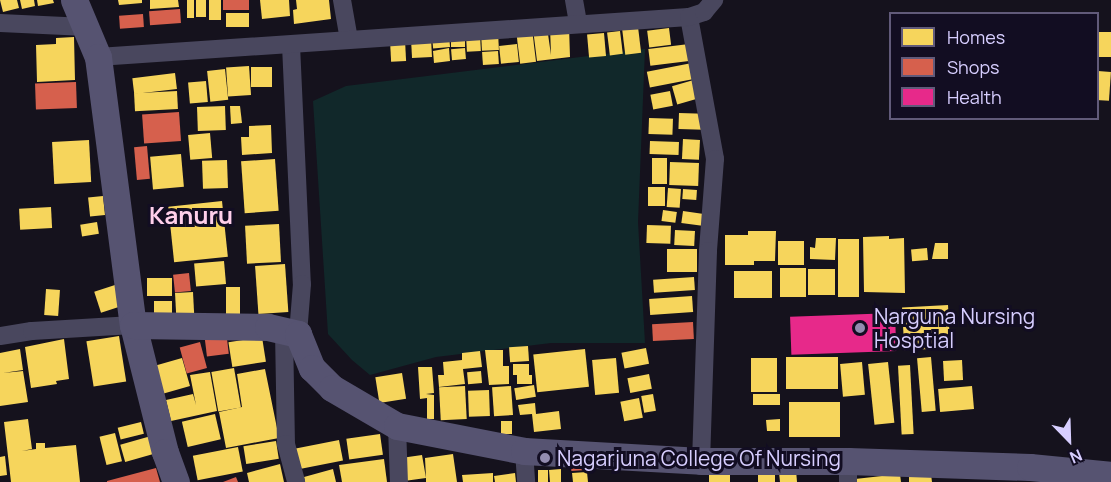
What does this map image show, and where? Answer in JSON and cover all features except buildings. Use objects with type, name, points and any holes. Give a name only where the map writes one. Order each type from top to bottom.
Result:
[{"type":"street","points":[[74,0],[98,57],[133,325],[165,452],[176,482]]},
{"type":"street","points":[[342,0],[349,39]]},
{"type":"street","points":[[574,0],[578,23]]},
{"type":"street","points":[[98,57],[689,17],[704,12],[714,0]]},
{"type":"street","points":[[689,17],[715,159],[708,251],[701,461]]},
{"type":"street","points":[[0,23],[86,27]]},
{"type":"street","points":[[291,45],[302,284],[291,332],[286,444],[296,482]]},
{"type":"street","points":[[0,336],[32,331],[133,325],[268,327],[291,332],[312,368],[332,388],[397,426],[524,451],[848,471],[1030,467],[1111,475]]},
{"type":"street","points":[[397,426],[399,482]]},
{"type":"street","points":[[524,451],[526,482]]},
{"type":"green space","points":[[645,49],[638,222],[645,343],[551,343],[436,357],[370,375],[352,360],[328,334],[313,101],[346,86]]},
{"type":"place","name":"Narguna Nursing Hosptial","points":[[860,328]]},
{"type":"place","name":"Nagarjuna College Of Nursing","points":[[545,458]]},
{"type":"district","name":"Kanuru","points":[[191,215]]}]
